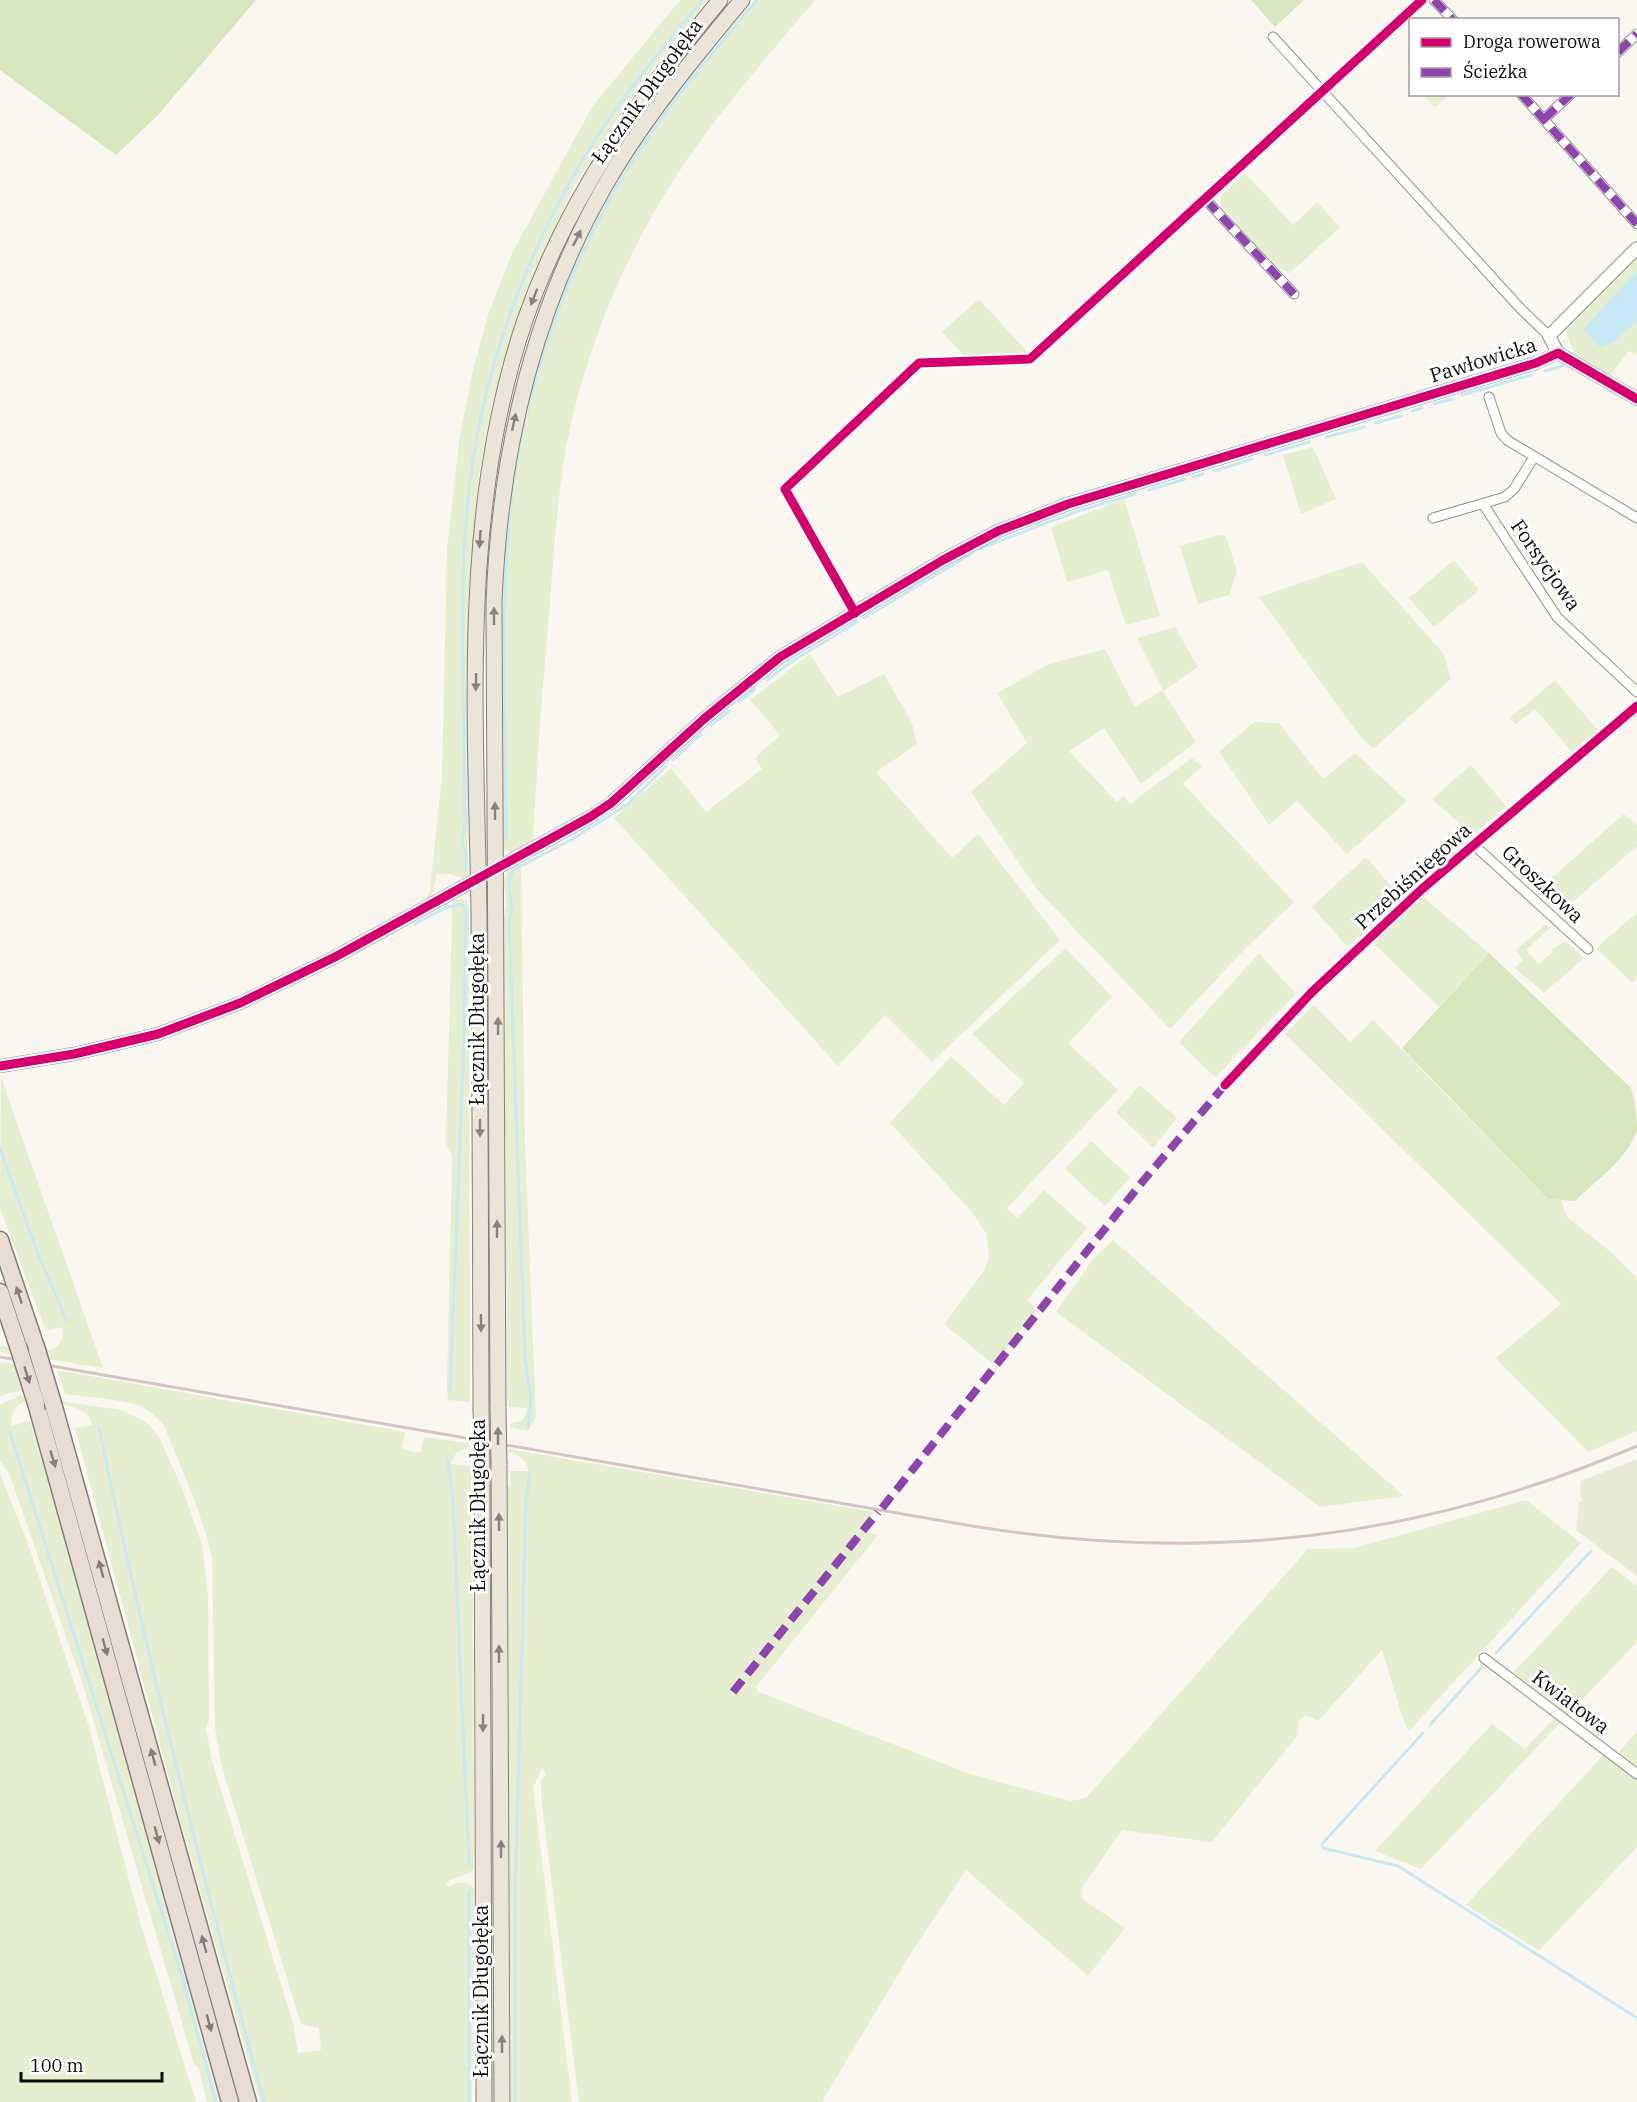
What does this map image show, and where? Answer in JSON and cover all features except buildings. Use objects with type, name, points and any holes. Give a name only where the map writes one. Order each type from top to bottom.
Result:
[{"type":"highway","points":[[0,1240],[54,1407],[248,2102]]},
{"type":"highway","points":[[0,1292],[36,1403],[230,2102]]},
{"type":"main road","name":"Łącznik Długołęka","points":[[484,2102],[482,1463],[475,712],[480,539],[486,481],[508,378],[541,278],[588,182],[630,115],[720,0]]},
{"type":"main road","name":"Łącznik Długołęka","points":[[502,2102],[494,602],[497,543],[507,459],[527,372],[556,287],[602,192],[658,104],[742,0]]},
{"type":"street","points":[[855,613],[785,489],[919,363],[1030,359],[1422,0]]},
{"type":"street","points":[[1434,0],[1451,18]]},
{"type":"street","points":[[1619,50],[1637,34]]},
{"type":"street","points":[[1273,37],[1520,308],[1549,336],[1558,353]]},
{"type":"street","points":[[1523,96],[1637,224]]},
{"type":"street","points":[[1544,119],[1569,96]]},
{"type":"street","points":[[1206,200],[1294,294]]},
{"type":"street","points":[[1549,336],[1637,248]]},
{"type":"street","name":"Pawłowicka","points":[[0,1066],[74,1054],[197,1022],[335,957],[568,831],[610,803],[705,718],[780,657],[943,560],[998,531],[1068,504],[1550,359],[1558,353],[1637,399]]},
{"type":"street","points":[[1489,397],[1501,434],[1534,457],[1637,518]]},
{"type":"street","name":"Forsycjowa","points":[[1433,518],[1505,497],[1514,489],[1534,457]]},
{"type":"street","name":"Forsycjowa","points":[[1483,504],[1557,617],[1637,692]]},
{"type":"street","name":"Przebiśniegowa","points":[[1225,1085],[1312,992],[1422,889],[1637,706]]},
{"type":"street","name":"Groszkowa","points":[[1474,845],[1588,950]]},
{"type":"street","name":"Kwiatowa","points":[[1485,1658],[1637,1774]]},
{"type":"green space","points":[[0,0],[256,0],[158,115],[116,155],[0,70]]},
{"type":"green space","points":[[680,0],[708,0],[637,89],[574,186],[530,282],[492,403],[479,473],[468,601],[468,874],[465,879],[451,874],[437,874],[432,896],[426,900],[430,891],[442,775],[447,548],[460,435],[473,370],[489,312],[512,253],[592,107]]},
{"type":"green space","points":[[754,0],[815,0],[728,104],[669,187],[622,274],[598,334],[578,397],[561,480],[544,672],[533,840],[515,853],[506,851],[502,842],[504,548],[519,437],[532,383],[548,330],[568,278],[619,179],[674,98]]},
{"type":"green space","points":[[1251,0],[1304,0],[1275,27]]},
{"type":"green space","points":[[1424,96],[1448,96],[1435,107]]},
{"type":"green space","points":[[1245,173],[1293,225],[1317,202],[1340,227],[1290,273],[1276,267],[1221,206],[1221,195]]},
{"type":"green space","points":[[1637,253],[1637,355],[1629,351],[1609,376],[1577,357],[1563,327]]},
{"type":"green space","points":[[979,299],[1029,354],[964,356],[942,332]]},
{"type":"green space","points":[[1313,447],[1336,499],[1301,514],[1283,455]]},
{"type":"green space","points":[[1124,499],[1160,616],[1126,625],[1108,570],[1067,582],[1051,527]]},
{"type":"green space","points":[[1219,535],[1226,536],[1237,571],[1229,595],[1198,604],[1180,546]]},
{"type":"green space","points":[[1454,560],[1479,590],[1434,627],[1409,598]]},
{"type":"green space","points":[[1362,562],[1444,654],[1451,679],[1373,749],[1359,735],[1259,597]]},
{"type":"green space","points":[[1175,627],[1198,667],[1163,691],[1196,742],[1141,784],[1104,728],[1069,751],[1117,802],[1124,796],[1130,804],[1192,758],[1202,766],[1183,784],[1294,902],[1245,949],[1170,1029],[1035,887],[971,792],[1027,743],[997,693],[1049,664],[1105,649],[1135,707],[1163,690],[1137,638]]},
{"type":"green space","points":[[810,654],[838,697],[884,674],[912,723],[917,744],[876,772],[952,858],[978,834],[1060,940],[932,1062],[885,1015],[838,1066],[614,818],[671,768],[706,812],[762,769],[755,758],[780,735],[750,700]]},
{"type":"green space","points":[[1555,680],[1598,730],[1572,752],[1535,709],[1516,724],[1510,718]]},
{"type":"green space","points":[[1254,722],[1279,723],[1323,779],[1355,753],[1407,801],[1347,854],[1297,801],[1269,825],[1219,752]]},
{"type":"green space","points":[[1471,765],[1506,806],[1473,835],[1432,799]]},
{"type":"green space","points":[[1624,814],[1637,826],[1637,846],[1561,912],[1538,890]]},
{"type":"green space","points":[[1366,857],[1401,898],[1348,947],[1312,907]]},
{"type":"green space","points":[[521,863],[525,1143],[536,1417],[528,1431],[510,1427],[510,1424],[523,1420],[528,1408],[508,1407],[507,1393],[504,915],[506,900],[504,880],[512,868]]},
{"type":"green space","points":[[1422,896],[1489,953],[1439,1007],[1372,942]]},
{"type":"green space","points":[[453,900],[468,901],[469,908],[470,1402],[448,1400],[447,1388],[452,1155],[446,1144],[452,915]]},
{"type":"green space","points":[[485,904],[491,1157],[491,1409],[487,1409]]},
{"type":"green space","points":[[1637,913],[1637,978],[1632,983],[1596,948]]},
{"type":"green space","points":[[1545,925],[1551,927],[1526,950],[1539,964],[1553,952],[1552,949],[1566,941],[1584,958],[1544,993],[1515,968],[1523,960],[1516,950]]},
{"type":"green space","points":[[1066,948],[1112,997],[1068,1043],[1118,1090],[1007,1208],[1017,1218],[1044,1190],[1087,1228],[1027,1300],[1037,1309],[994,1365],[944,1324],[984,1271],[989,1257],[986,1233],[971,1211],[890,1123],[951,1056],[1004,1105],[1024,1083],[972,1034]]},
{"type":"green space","points":[[1259,953],[1296,994],[1215,1077],[1179,1042]]},
{"type":"green space","points":[[1489,953],[1631,1088],[1637,1125],[1633,1140],[1610,1169],[1575,1201],[1548,1199],[1402,1048]]},
{"type":"green space","points":[[1314,1005],[1350,1042],[1373,1020],[1548,1199],[1561,1200],[1567,1217],[1605,1247],[1637,1278],[1637,1431],[1588,1452],[1496,1358],[1561,1304],[1285,1034]]},
{"type":"green space","points":[[1,1074],[103,1368],[0,1352],[0,1346],[50,1350],[59,1344],[63,1334],[62,1327],[46,1331],[0,1208]]},
{"type":"green space","points":[[1140,1085],[1177,1118],[1153,1148],[1116,1112]]},
{"type":"green space","points":[[1091,1141],[1130,1177],[1105,1206],[1065,1169]]},
{"type":"green space","points":[[1113,1240],[1404,1496],[1320,1507],[1056,1312],[1093,1259]]},
{"type":"green space","points":[[0,1362],[14,1364],[22,1390],[0,1396]]},
{"type":"green space","points":[[57,1370],[405,1432],[402,1449],[420,1453],[424,1437],[469,1443],[469,1447],[456,1453],[451,1464],[470,1466],[472,1480],[474,1868],[469,1873],[446,1883],[449,1887],[456,1883],[466,1882],[474,1888],[472,2102],[260,2102],[180,1819],[75,1428],[92,1425],[89,1417],[74,1407],[23,1402],[13,1410],[11,1426],[30,1421],[50,1487],[219,2102],[207,2102],[199,2068],[194,2064],[83,1685],[10,1476],[0,1461],[0,1405],[20,1395],[121,1410],[146,1422],[158,1435],[182,1488],[202,1545],[208,1595],[209,1721],[206,1727],[212,1761],[293,2023],[298,2053],[321,2050],[319,2028],[301,2024],[221,1764],[215,1728],[212,1558],[191,1492],[165,1428],[157,1418],[145,1409],[130,1403],[65,1394]]},
{"type":"green space","points":[[509,1449],[874,1512],[860,1530],[878,1535],[756,1687],[759,1692],[970,1774],[1070,1801],[1086,1798],[1308,1549],[1354,1548],[1526,1500],[1581,1543],[1409,1731],[1403,1719],[1382,1650],[1318,1721],[1305,1715],[1299,1720],[1297,1736],[1212,1842],[1122,1830],[1083,1886],[1081,1894],[1084,1900],[1125,1928],[1088,1976],[966,1870],[911,1953],[822,2102],[579,2102],[541,1797],[541,1781],[546,1774],[542,1768],[533,1788],[572,2102],[511,2102],[507,1487],[510,1486],[510,1471],[529,1471],[524,1461],[509,1452]]},
{"type":"green space","points":[[1637,1459],[1637,1576],[1576,1530],[1579,1503],[1583,1500],[1580,1494],[1581,1481]]},
{"type":"green space","points":[[487,1463],[493,1464],[497,2102],[490,2102]]},
{"type":"green space","points":[[0,1474],[27,1541],[89,1727],[140,1922],[196,2102],[0,2102]]},
{"type":"green space","points":[[1612,1567],[1637,1586],[1637,1642],[1566,1717],[1512,1674]]},
{"type":"green space","points":[[1556,1716],[1562,1721],[1421,1869],[1375,1851],[1492,1724],[1525,1749]]},
{"type":"green space","points":[[1637,1732],[1637,1769],[1617,1754]]},
{"type":"green space","points":[[1605,1753],[1637,1779],[1637,1847],[1539,1951],[1466,1905]]},
{"type":"water","points":[[1637,271],[1637,321],[1614,342],[1601,348],[1583,329]]},
{"type":"waterway","points":[[466,870],[466,853],[462,841],[465,822],[463,635],[466,523],[472,466],[497,353],[538,244],[564,192],[626,95],[702,0]]},
{"type":"waterway","points":[[506,840],[504,618],[508,529],[521,440],[544,352],[576,267],[618,185],[669,109],[757,0]]},
{"type":"waterway","points":[[1545,371],[1562,366]]},
{"type":"waterway","points":[[1462,395],[1531,375]]},
{"type":"waterway","points":[[1434,404],[1452,399]]},
{"type":"waterway","points":[[1412,411],[1422,408]]},
{"type":"waterway","points":[[1375,423],[1401,416]]},
{"type":"waterway","points":[[1326,437],[1364,427]]},
{"type":"waterway","points":[[1265,455],[1309,442]]},
{"type":"waterway","points":[[1214,471],[1252,459]]},
{"type":"waterway","points":[[1193,477],[1203,474]]},
{"type":"waterway","points":[[1149,490],[1185,479]]},
{"type":"waterway","points":[[979,549],[1075,512],[1135,494]]},
{"type":"waterway","points":[[864,618],[971,554]]},
{"type":"waterway","points":[[767,680],[791,662],[857,622]]},
{"type":"waterway","points":[[739,702],[755,689]]},
{"type":"waterway","points":[[711,725],[729,711]]},
{"type":"waterway","points":[[673,760],[701,734]]},
{"type":"waterway","points":[[528,1427],[531,1400],[525,1358],[509,922],[511,876],[513,870],[571,840],[628,804],[666,766]]},
{"type":"waterway","points":[[415,924],[445,908],[460,904],[464,906],[466,913],[464,1040],[450,1392]]},
{"type":"waterway","points":[[0,1148],[36,1249],[67,1321]]},
{"type":"waterway","points":[[99,1428],[176,1766],[264,2102]]},
{"type":"waterway","points":[[10,1432],[183,1980],[216,2102]]},
{"type":"waterway","points":[[448,1460],[453,1503],[469,1864]]},
{"type":"waterway","points":[[515,2102],[515,1896],[526,1501],[530,1472]]},
{"type":"waterway","points":[[1496,1653],[1591,1551]]},
{"type":"waterway","points":[[1430,1725],[1482,1667]]},
{"type":"waterway","points":[[1423,1733],[1322,1844],[1323,1848],[1398,1866],[1637,2018]]},
{"type":"waterway","points":[[469,1893],[469,2102]]},
{"type":"railway","points":[[0,1357],[972,1526],[1059,1537],[1144,1543],[1228,1542],[1310,1536],[1392,1523],[1474,1504],[1555,1478],[1637,1446]]},
{"type":"marked path","points":[[1434,0],[1451,18]]},
{"type":"marked path","points":[[1619,51],[1637,34]]},
{"type":"marked path","points":[[1523,96],[1637,224]]},
{"type":"marked path","points":[[1544,119],[1569,96]]},
{"type":"marked path","points":[[1206,200],[1294,294]]},
{"type":"marked path","points":[[882,1508],[1143,1181],[1225,1085]]},
{"type":"marked path","points":[[733,1692],[878,1512]]},
{"type":"cycle path","points":[[855,613],[785,489],[919,363],[1030,359],[1422,0]]},
{"type":"cycle path","points":[[0,1066],[74,1054],[158,1034],[240,1003],[335,957],[590,817],[611,803],[705,718],[780,657],[943,560],[998,531],[1068,504],[1536,363],[1558,353],[1637,399]]},
{"type":"cycle path","points":[[1225,1085],[1312,992],[1422,889],[1637,706]]}]
